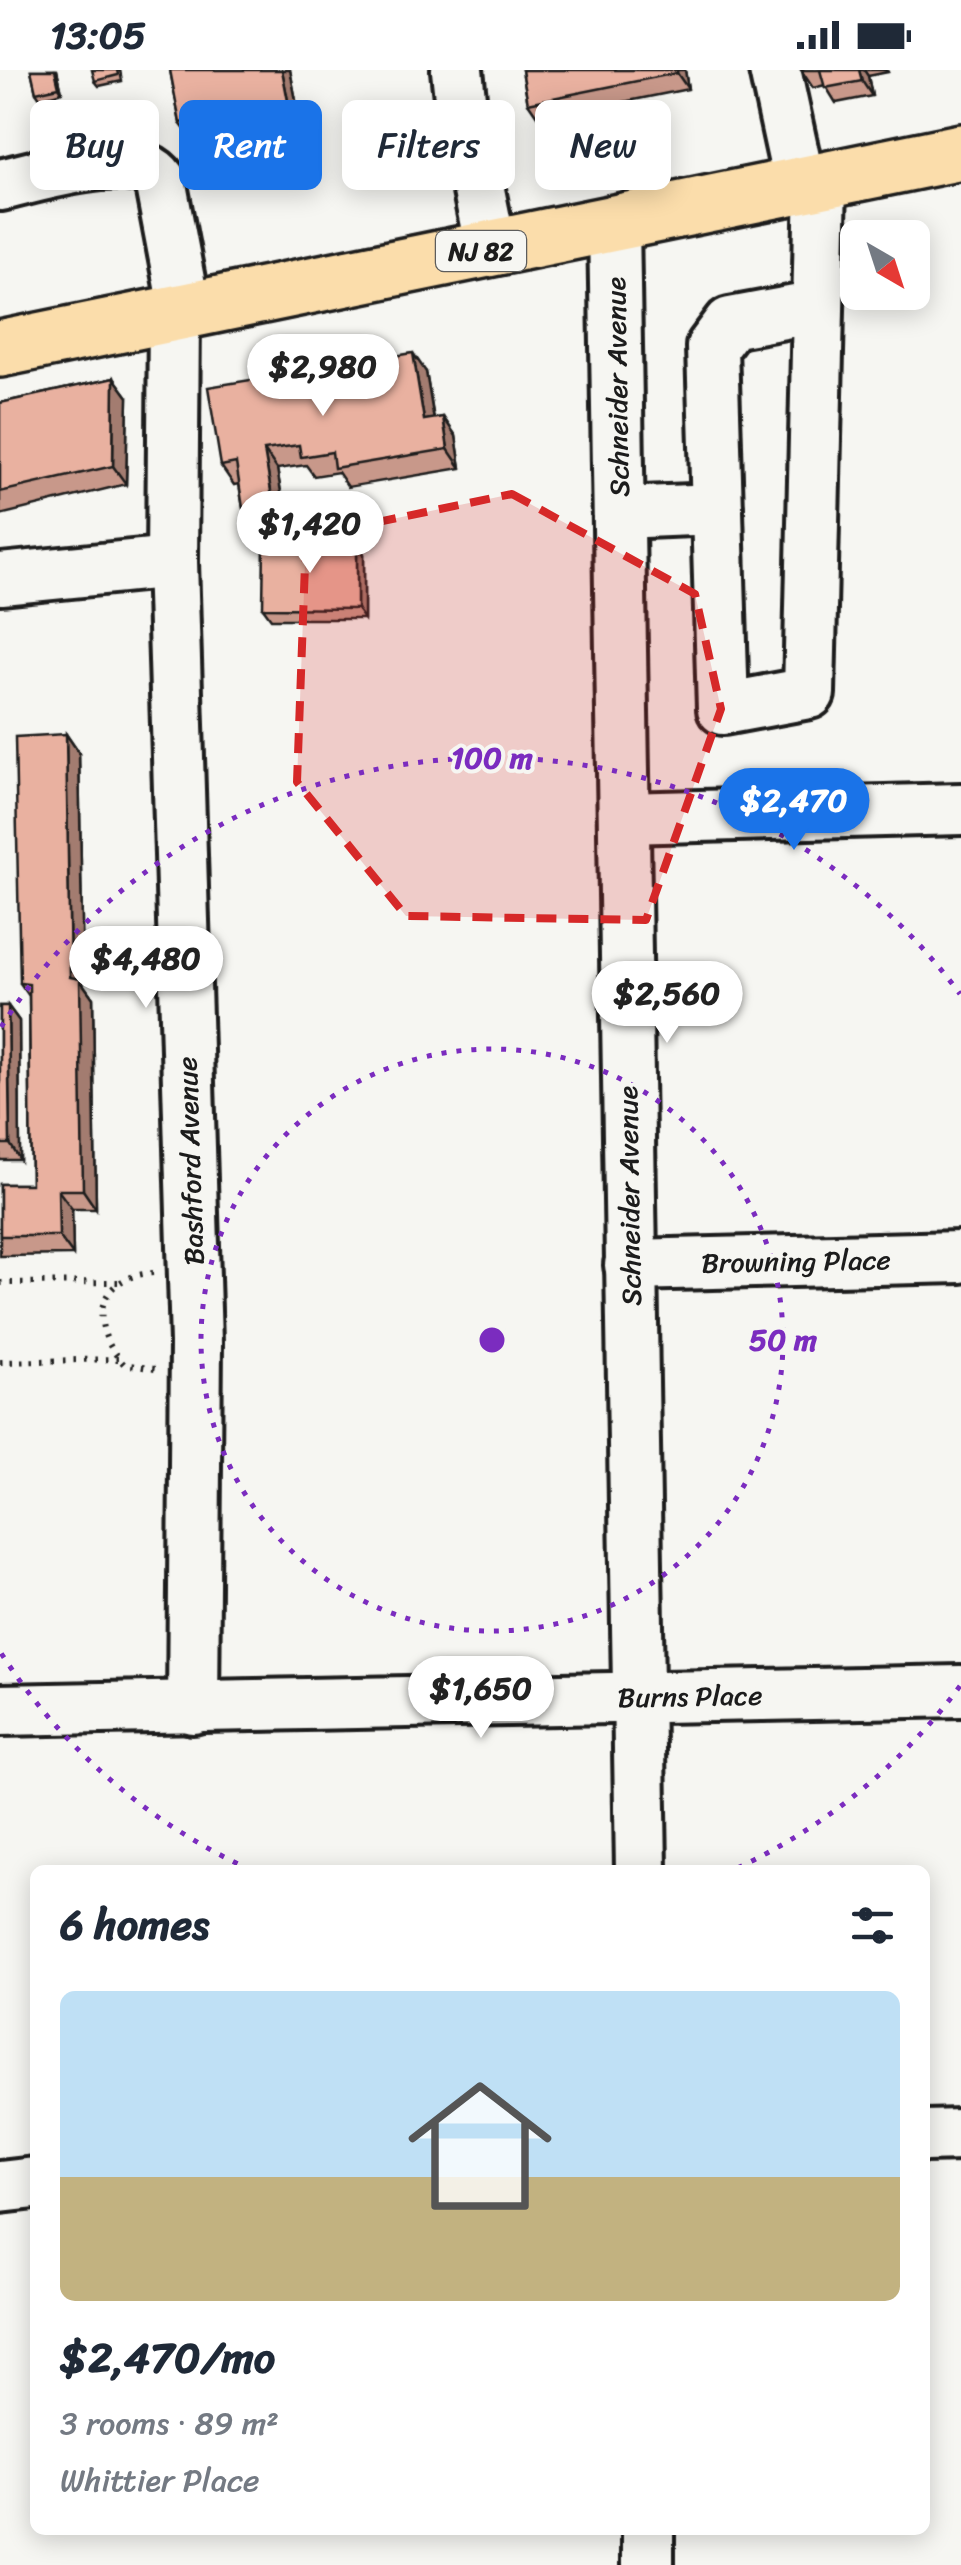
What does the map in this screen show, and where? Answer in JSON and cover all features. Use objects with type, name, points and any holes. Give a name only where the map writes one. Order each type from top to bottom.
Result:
[{"type":"main road","name":"NJ 82","points":[[0,349],[961,152]]},
{"type":"street","points":[[456,70],[492,249]]},
{"type":"street","points":[[775,70],[810,184],[817,306],[809,693],[722,709],[712,347],[730,323],[817,306]]},
{"type":"street","name":"Bashford Avenue","points":[[0,185],[121,160],[153,170],[160,180],[180,313],[172,562],[196,1366],[193,1708]]},
{"type":"street","name":"Schneider Avenue","points":[[614,223],[641,1865]]},
{"type":"street","points":[[619,513],[717,509]]},
{"type":"street","points":[[1,580],[172,562]]},
{"type":"street","points":[[624,818],[961,808]]},
{"type":"street","name":"Browning Place","points":[[630,1265],[961,1257]]},
{"type":"street","name":"Burns Place","points":[[0,1710],[961,1691]]},
{"type":"street","points":[[930,2136],[961,2136]]},
{"type":"street","points":[[0,2187],[30,2184]]},
{"type":"street","points":[[648,2535],[648,2565]]},
{"type":"path","points":[[0,1284],[121,1282],[147,1273],[194,1271]]},
{"type":"path","points":[[121,1282],[104,1302],[100,1320],[102,1336],[120,1360],[138,1369],[196,1366]]},
{"type":"path","points":[[0,1362],[120,1360]]},
{"type":"highlighted area","points":[[512,494],[695,594],[721,709],[646,920],[406,916],[297,782],[306,537]]},
{"type":"building","points":[[31,70],[55,70],[59,87],[36,92]]},
{"type":"building","points":[[92,70],[117,70],[118,75],[95,81]]},
{"type":"building","points":[[170,70],[282,70],[288,100],[179,100],[179,118]]},
{"type":"building","points":[[522,70],[677,70],[677,73],[528,103]]},
{"type":"building","points":[[820,70],[859,70],[862,81],[825,88]]},
{"type":"building","points":[[413,353],[424,420],[443,417],[448,449],[334,468],[332,452],[301,457],[299,445],[264,450],[273,503],[243,508],[236,463],[221,466],[208,387]]},
{"type":"building","points":[[114,378],[113,466],[0,492],[0,403]]},
{"type":"building","points":[[264,542],[357,543],[357,609],[263,608]]},
{"type":"building","points":[[66,734],[70,977],[80,979],[83,1190],[58,1190],[59,1236],[0,1236],[0,1184],[31,1184],[29,984],[20,983],[15,737]]},
{"type":"building","points":[[0,1006],[8,1006],[10,1144],[0,1144]]}]
